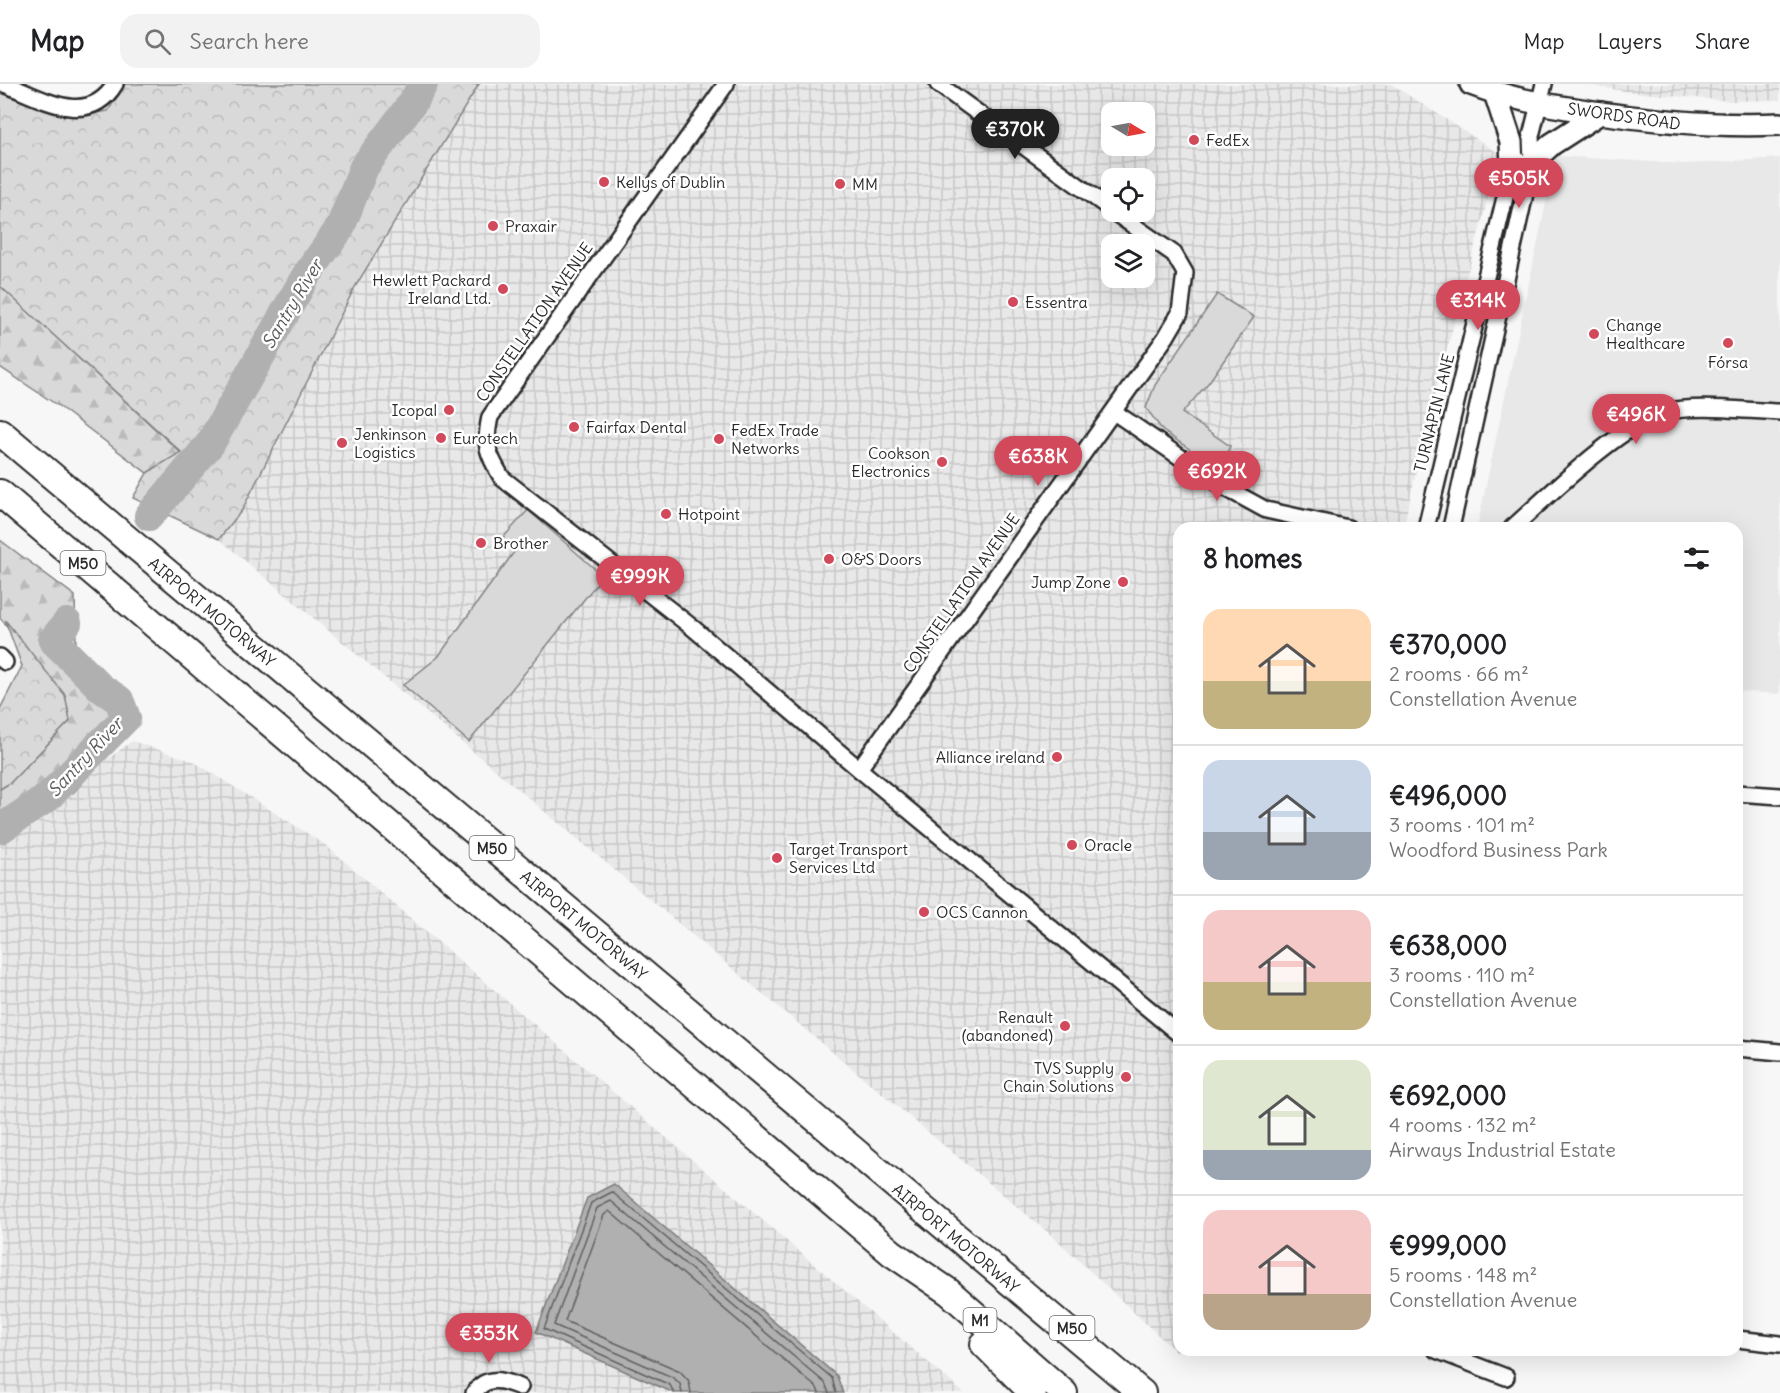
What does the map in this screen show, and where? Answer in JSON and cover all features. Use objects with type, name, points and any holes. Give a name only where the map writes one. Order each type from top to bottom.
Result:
[{"type":"highway","name":"AIRPORT MOTORWAY","points":[[0,432],[1142,1393]]},
{"type":"highway","name":"M50","points":[[0,493],[892,1253],[910,1278],[969,1329],[1033,1393]]},
{"type":"highway","name":"M1","points":[[892,1253],[949,1292],[1064,1393]]},
{"type":"highway","name":"M50","points":[[983,1261],[1162,1393]]},
{"type":"main road","name":"SWORDS ROAD","points":[[1471,84],[1495,93],[1541,94],[1599,113],[1690,125],[1780,124]]},
{"type":"main road","points":[[1495,93],[1511,142],[1522,165],[1599,113]]},
{"type":"street","points":[[4,84],[72,110],[90,106],[106,98],[115,84]]},
{"type":"street","name":"CONSTELLATION AVENUE","points":[[726,84],[490,417],[487,452],[502,478],[693,628],[1173,1029]]},
{"type":"street","name":"CONSTELLATION AVENUE","points":[[938,84],[1101,202]]},
{"type":"street","name":"TURNAPIN LANE","points":[[1428,522],[1541,94]]},
{"type":"street","name":"TURNAPIN LANE","points":[[1452,522],[1522,165]]},
{"type":"street","name":"CONSTELLATION AVENUE","points":[[859,769],[1114,412],[1166,338],[1180,313],[1185,273],[1174,255],[1128,222]]},
{"type":"street","points":[[1519,522],[1616,439],[1642,421],[1665,412],[1689,410],[1780,412]]},
{"type":"street","points":[[1114,412],[1224,487],[1266,510],[1320,522]]},
{"type":"street","points":[[1743,793],[1780,796]]},
{"type":"street","points":[[1743,1049],[1780,1052]]},
{"type":"street","points":[[1743,1340],[1780,1344]]},
{"type":"street","points":[[1475,1357],[1506,1377]]},
{"type":"street","points":[[474,1393],[489,1380],[501,1379],[520,1387]]},
{"type":"shaded area","points":[[451,84],[1391,84],[1500,154],[1431,408],[1404,522],[1173,522],[1173,1349],[1057,1240],[219,539],[242,510]]},
{"type":"shaded area","points":[[1581,84],[1780,84],[1780,100],[1728,101],[1631,92]]},
{"type":"shaded area","points":[[1556,156],[1686,164],[1780,158],[1780,694],[1743,691],[1743,522],[1478,522]]},
{"type":"shaded area","points":[[132,741],[193,761],[324,844],[964,1393],[0,1393],[0,838]]},
{"type":"green space","points":[[125,84],[479,84],[355,287],[242,510],[219,539],[133,498],[147,473],[181,452],[0,286],[0,88],[77,116],[108,111]]},
{"type":"green space","points":[[0,286],[181,453],[147,473],[60,407],[0,367]]},
{"type":"green space","points":[[1217,294],[1254,317],[1209,382],[1182,413],[1230,446],[1219,469],[1163,431],[1146,408],[1155,385]]},
{"type":"green space","points":[[528,510],[603,576],[469,742],[403,685],[438,657],[514,552],[501,540]]},
{"type":"green space","points":[[0,540],[75,596],[76,644],[130,698],[113,714],[107,755],[74,792],[0,839],[0,789],[10,783],[70,721],[65,695],[0,618]]},
{"type":"green space","points":[[5,620],[65,695],[70,721],[10,783],[0,789],[0,709],[22,666]]},
{"type":"water","points":[[614,1184],[837,1376],[843,1393],[674,1393],[536,1332],[587,1198]]},
{"type":"waterway","name":"Santry River","points":[[149,516],[210,444],[306,276],[340,228],[364,167],[413,102],[423,84]]},
{"type":"waterway","name":"Santry River","points":[[0,829],[48,797],[126,718],[119,700],[101,688],[53,640],[67,623]]},
{"type":"place","name":"FedEx","points":[[1194,140]]},
{"type":"place","name":"Kellys of Dublin","points":[[604,182]]},
{"type":"place","name":"MM","points":[[840,184]]},
{"type":"place","name":"Praxair","points":[[493,226]]},
{"type":"place","name":"Hewlett Packard Ireland Ltd.","points":[[503,289]]},
{"type":"place","name":"Essentra","points":[[1013,302]]},
{"type":"place","name":"Change Healthcare","points":[[1594,334]]},
{"type":"place","name":"Fórsa","points":[[1728,343]]},
{"type":"place","name":"Icopal","points":[[449,410]]},
{"type":"place","name":"Fairfax Dental","points":[[574,427]]},
{"type":"place","name":"Eurotech","points":[[441,438]]},
{"type":"place","name":"FedEx Trade Networks","points":[[719,439]]},
{"type":"place","name":"Jenkinson Logistics","points":[[342,443]]},
{"type":"place","name":"Cookson Electronics","points":[[942,462]]},
{"type":"place","name":"Hotpoint","points":[[666,514]]},
{"type":"place","name":"Brother","points":[[481,543]]},
{"type":"place","name":"O&S Doors","points":[[829,559]]},
{"type":"place","name":"Jump Zone","points":[[1123,582]]},
{"type":"place","name":"Alliance ireland","points":[[1057,757]]},
{"type":"place","name":"Oracle","points":[[1072,845]]},
{"type":"place","name":"Target Transport Services Ltd","points":[[777,858]]},
{"type":"place","name":"OCS Cannon","points":[[924,912]]},
{"type":"place","name":"Renault (abandoned)","points":[[1065,1026]]},
{"type":"place","name":"TVS Supply Chain Solutions","points":[[1126,1077]]}]
